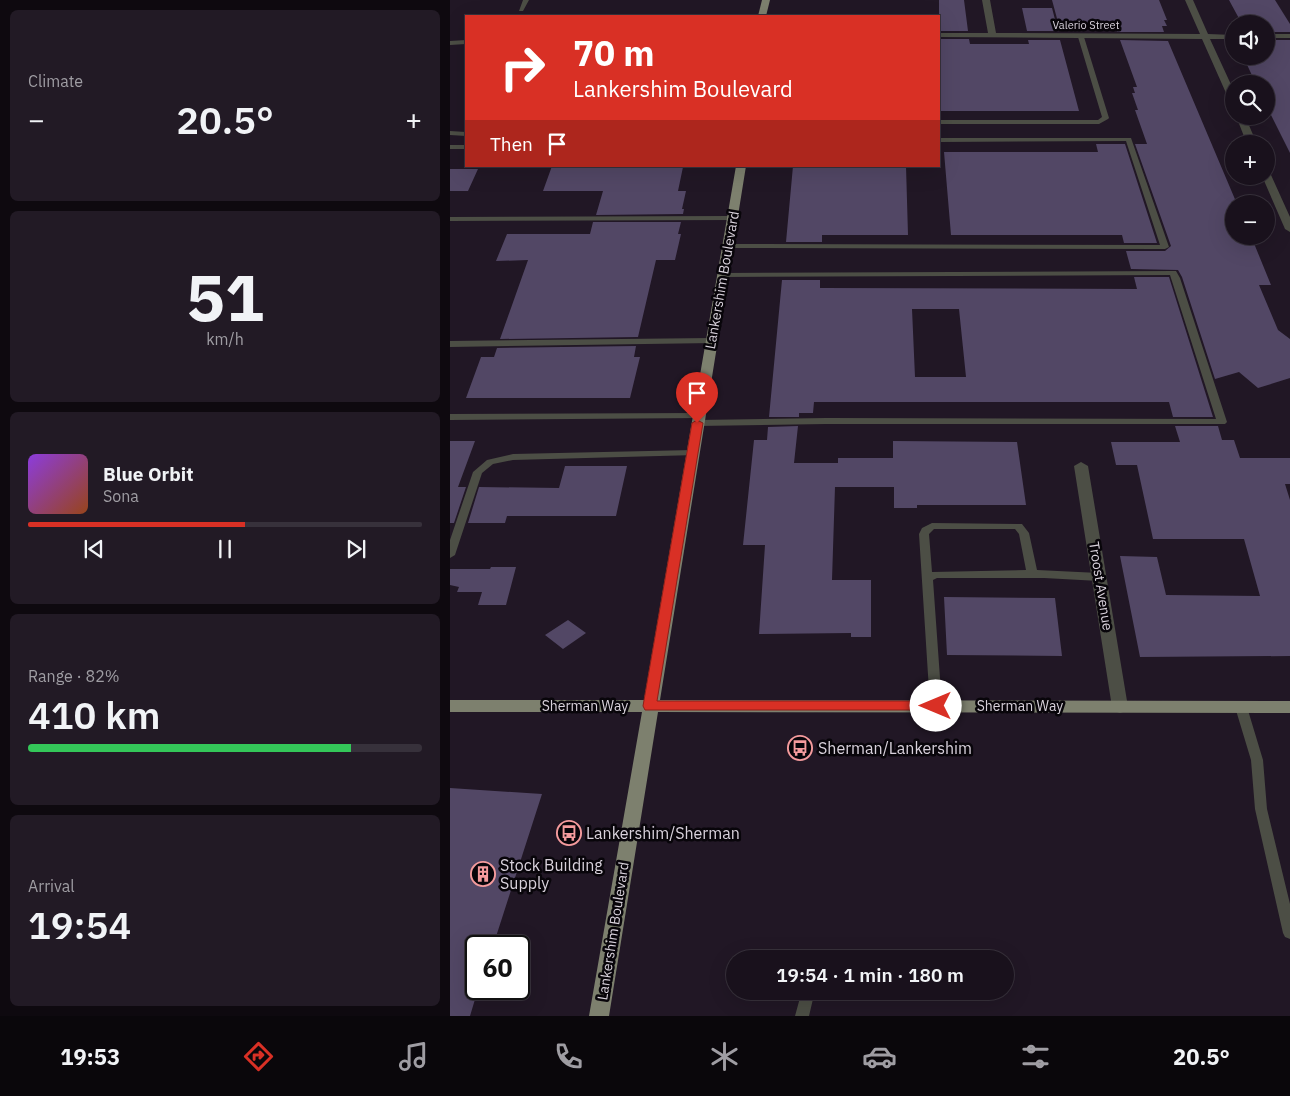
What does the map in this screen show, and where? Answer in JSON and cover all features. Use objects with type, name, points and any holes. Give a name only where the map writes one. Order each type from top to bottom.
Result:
[{"type":"main road","points":[[762,15],[766,0]]},
{"type":"main road","name":"Lankershim Boulevard","points":[[599,1016],[649,706],[741,167]]},
{"type":"main road","name":"Sherman Way","points":[[450,706],[1290,707]]},
{"type":"street","points":[[986,0],[992,35]]},
{"type":"street","points":[[1189,0],[1225,82]]},
{"type":"street","name":"Valerio Street","points":[[940,35],[1225,37]]},
{"type":"street","points":[[1275,36],[1290,36]]},
{"type":"street","points":[[1270,185],[1290,229]]},
{"type":"street","name":"Troost Avenue","points":[[1081,466],[1120,707]]},
{"type":"lane","points":[[521,10],[526,0]]},
{"type":"lane","points":[[940,122],[1099,122],[1106,118],[1081,37]]},
{"type":"lane","points":[[450,43],[465,42]]},
{"type":"lane","points":[[450,133],[465,134]]},
{"type":"lane","points":[[727,246],[1165,246],[1130,139],[940,140]]},
{"type":"lane","points":[[450,147],[465,147]]},
{"type":"lane","points":[[450,219],[732,218]]},
{"type":"lane","points":[[450,418],[1222,422],[1176,278],[1172,273],[722,275]]},
{"type":"lane","points":[[453,344],[711,341]]},
{"type":"lane","points":[[450,555],[478,472],[490,462],[513,457],[692,453]]},
{"type":"lane","points":[[936,706],[924,534],[926,530],[932,526],[1018,526],[1024,533],[1032,574]]},
{"type":"lane","points":[[927,578],[936,574],[1032,574],[1099,577]]},
{"type":"lane","points":[[1240,707],[1257,760],[1261,809],[1290,933]]},
{"type":"lane","points":[[802,1016],[806,1000]]},
{"type":"building","points":[[939,0],[964,0],[968,31],[940,31]]},
{"type":"building","points":[[1052,0],[1159,0],[1167,20],[1164,20],[1167,26],[1162,26],[1164,32],[1117,32],[1115,27],[1059,26]]},
{"type":"building","points":[[1229,0],[1275,0],[1290,24],[1290,32],[1275,32],[1275,15],[1237,15]]},
{"type":"building","points":[[1022,8],[1052,8],[1058,31],[1027,31]]},
{"type":"building","points":[[940,39],[969,39],[970,44],[1029,44],[1028,40],[1060,40],[1079,111],[940,111]]},
{"type":"building","points":[[1120,40],[1168,41],[1225,176],[1225,185],[1229,185],[1233,195],[1225,195],[1225,245],[1255,245],[1271,285],[1259,285],[1278,330],[1290,339],[1290,378],[1258,388],[1239,372],[1215,379],[1182,277],[1178,270],[1131,269],[1126,251],[1165,251],[1171,246],[1135,144],[1147,144],[1135,110],[1138,110],[1132,93],[1135,93],[1133,87],[1137,87]]},
{"type":"building","points":[[1275,40],[1290,40],[1290,153],[1275,123],[1275,75],[1252,75],[1247,65],[1275,65]]},
{"type":"building","points":[[1096,144],[1125,144],[1157,243],[1124,243],[1122,235],[951,235],[944,152],[1098,152]]},
{"type":"building","points":[[552,167],[683,167],[678,191],[686,191],[682,209],[684,209],[683,214],[596,215],[603,191],[543,191]]},
{"type":"building","points":[[793,167],[906,167],[908,235],[822,235],[822,242],[786,242]]},
{"type":"building","points":[[450,169],[478,169],[468,191],[450,191]]},
{"type":"building","points":[[593,222],[681,222],[678,234],[681,234],[675,260],[656,260],[638,337],[500,339],[528,260],[496,261],[507,234],[590,234]]},
{"type":"building","points":[[1134,277],[1169,277],[1213,417],[1173,417],[1169,402],[814,402],[813,413],[799,413],[799,417],[769,417],[782,280],[820,280],[820,288],[1137,289]],"holes":[[[912,309],[959,309],[966,377],[915,377]]]},
{"type":"building","points":[[636,346],[634,357],[640,357],[630,398],[466,398],[481,357],[494,357],[497,348]]},
{"type":"building","points":[[798,426],[794,463],[838,463],[838,458],[893,458],[893,441],[1017,442],[1026,505],[917,505],[917,508],[894,508],[894,487],[835,487],[832,580],[871,580],[871,637],[851,637],[851,633],[759,634],[765,545],[743,545],[754,440],[767,440],[768,427]]},
{"type":"building","points":[[1175,426],[1218,426],[1222,440],[1234,440],[1240,458],[1290,458],[1290,484],[1285,484],[1290,500],[1290,656],[1140,657],[1120,556],[1157,557],[1166,595],[1260,596],[1244,539],[1153,539],[1137,465],[1116,465],[1111,442],[1180,442]]},
{"type":"building","points":[[450,441],[475,441],[458,487],[466,487],[454,523],[450,523]]},
{"type":"building","points":[[565,466],[627,466],[616,516],[507,516],[505,523],[468,523],[479,487],[559,488]]},
{"type":"building","points":[[491,567],[516,567],[506,605],[478,605],[482,592],[457,592],[459,587],[450,585],[450,569],[490,569]]},
{"type":"building","points":[[944,597],[1055,598],[1062,656],[947,655]]},
{"type":"building","points":[[568,620],[586,633],[563,649],[545,635]]},
{"type":"building","name":"Stock Building Supply","points":[[450,788],[542,794],[497,935],[465,935],[465,1000],[475,1000],[470,1016],[450,1016]]},
{"type":"place","name":"Sherman/Lankershim","points":[[800,748]]},
{"type":"place","name":"Lankershim/Sherman","points":[[569,833]]},
{"type":"place","name":"Stock Building Supply","points":[[483,874]]},
{"type":"route","points":[[697,423],[649,706],[936,706]]}]
